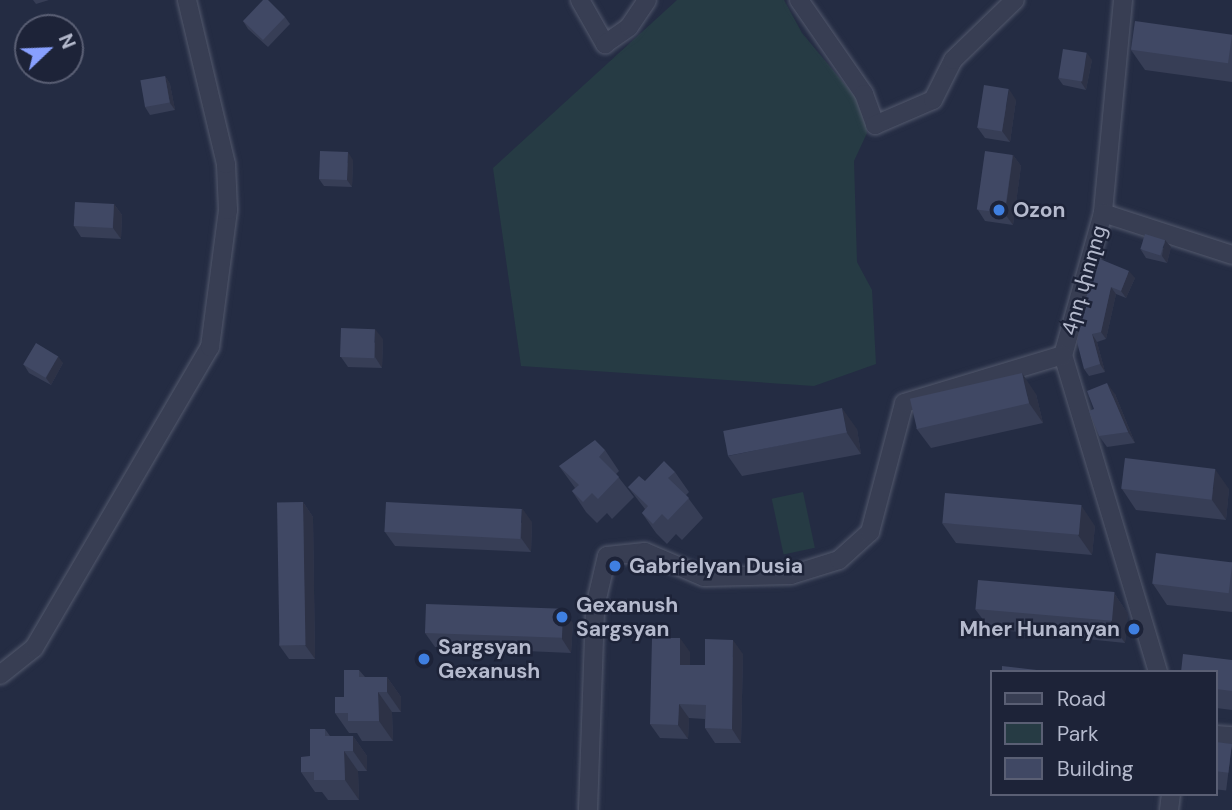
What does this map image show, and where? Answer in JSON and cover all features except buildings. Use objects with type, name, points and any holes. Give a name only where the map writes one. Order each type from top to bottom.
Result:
[{"type":"street","points":[[0,675],[34,648],[210,347],[228,210],[226,164],[187,0]]},
{"type":"street","points":[[580,0],[605,44],[629,27],[647,0]]},
{"type":"street","points":[[799,0],[864,94],[875,125],[933,100],[953,60],[1015,0]]},
{"type":"street","name":"4րդ փողոց","points":[[1123,0],[1104,213],[1063,355],[1157,670]]},
{"type":"street","points":[[1104,213],[1232,255]]},
{"type":"street","points":[[588,810],[595,607],[607,556],[645,552],[704,577],[791,575],[839,560],[870,532],[904,403],[1063,355]]},
{"type":"green space","points":[[677,0],[784,0],[802,33],[863,106],[867,133],[854,161],[857,262],[872,290],[876,364],[814,386],[521,366],[493,168]]},
{"type":"green space","points":[[803,492],[815,548],[784,554],[772,499]]},
{"type":"place","name":"Ozon","points":[[999,210]]},
{"type":"place","name":"Gabrielyan Dusia","points":[[615,566]]},
{"type":"place","name":"Gexanush Sargsyan","points":[[562,617]]},
{"type":"place","name":"Mher Hunanyan","points":[[1134,629]]},
{"type":"place","name":"Sargsyan Gexanush","points":[[424,659]]}]
